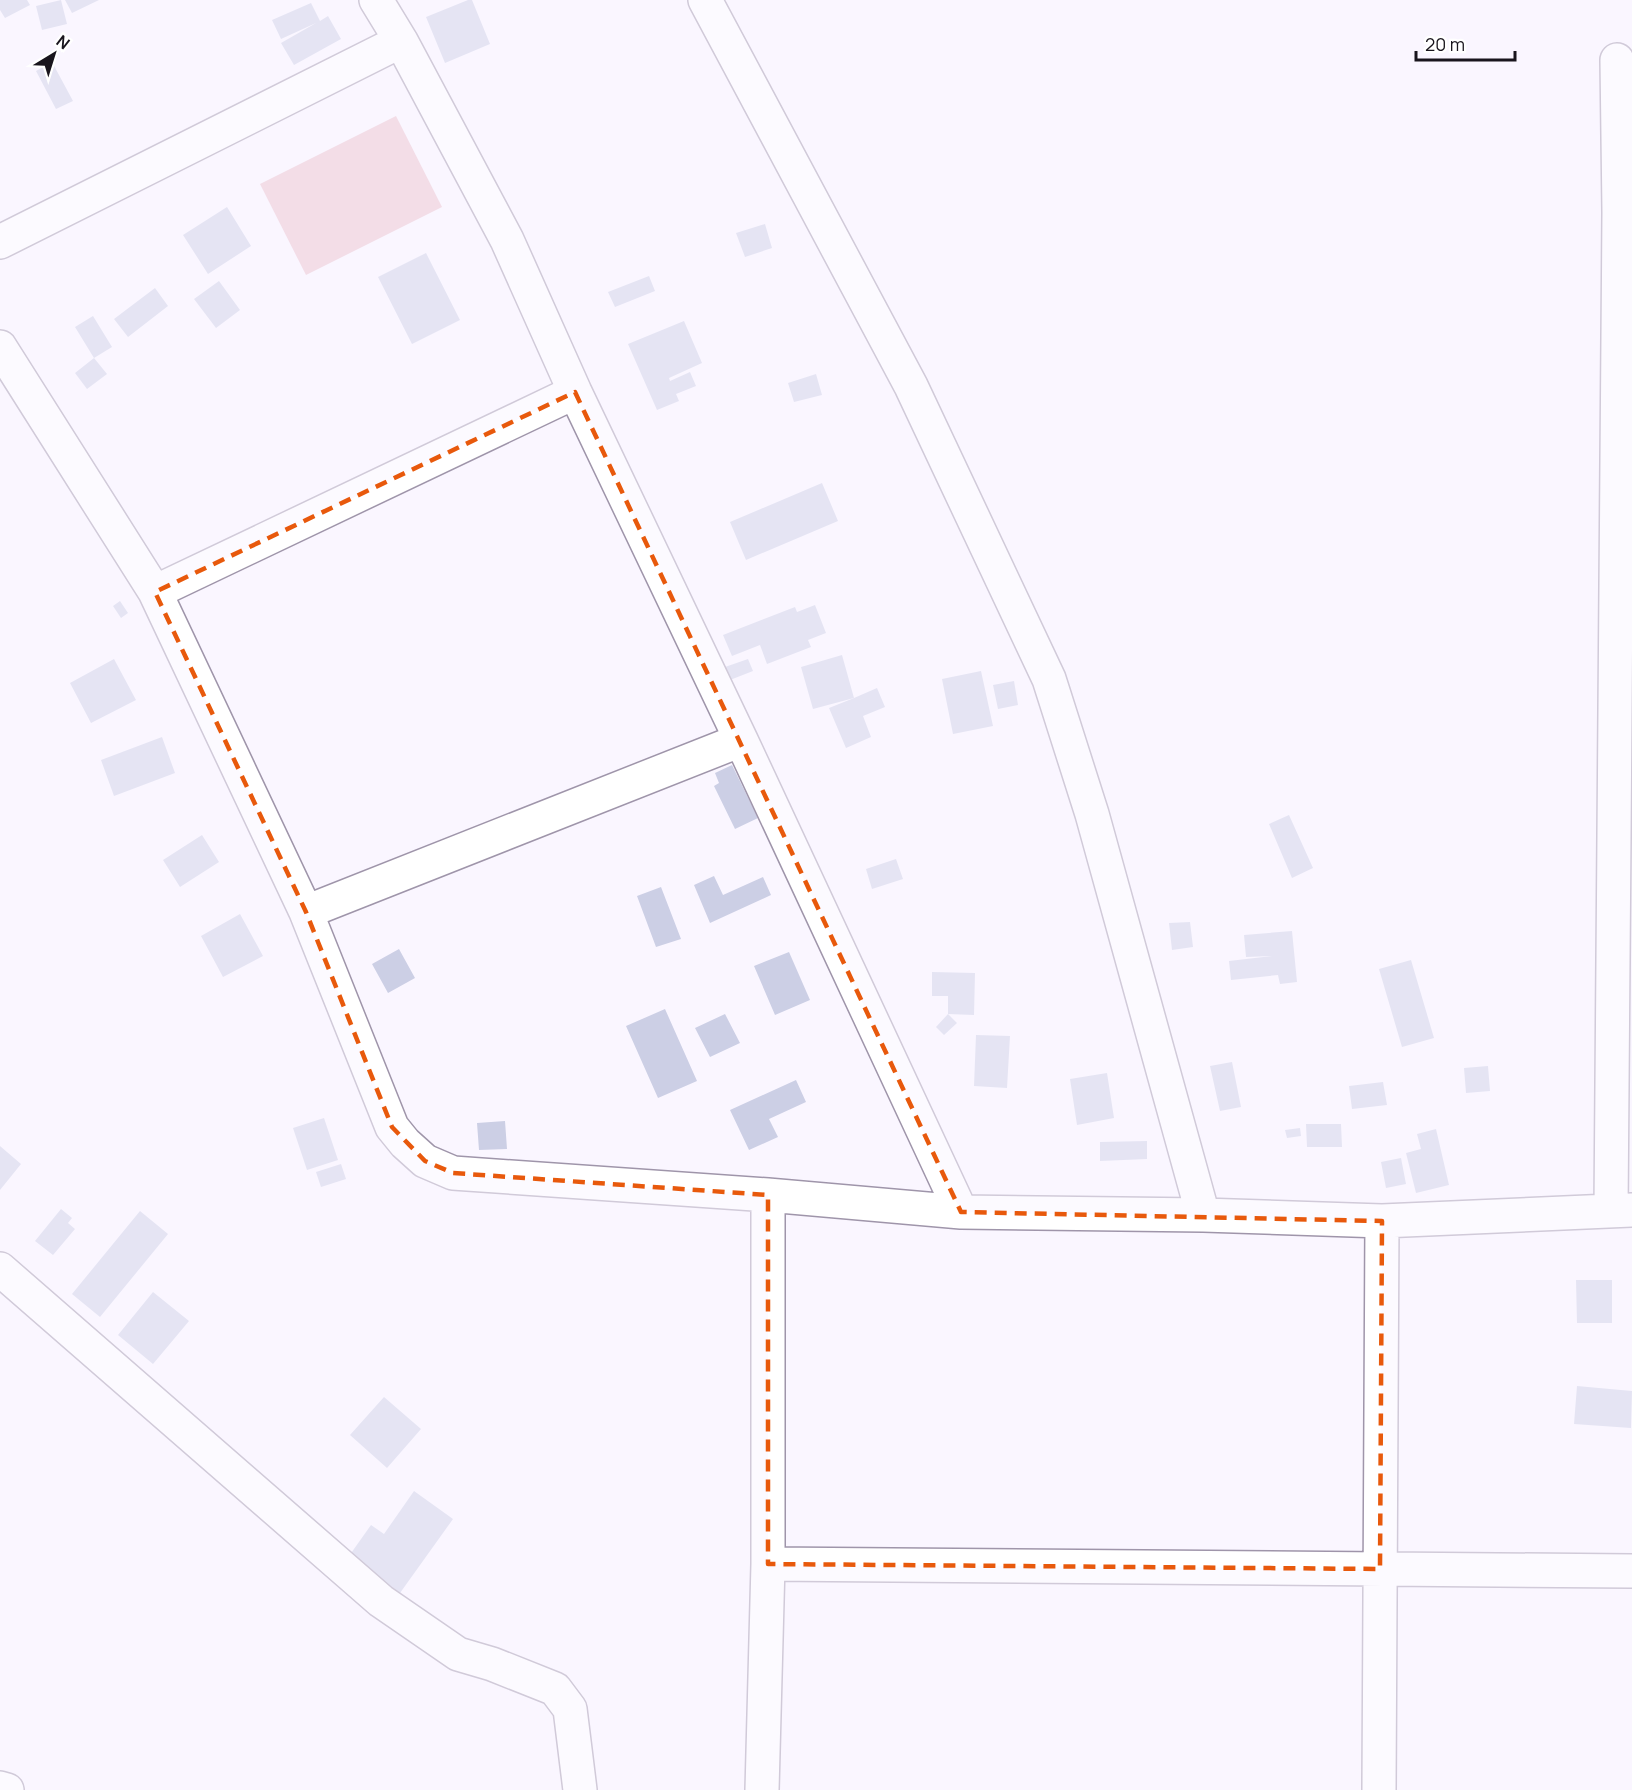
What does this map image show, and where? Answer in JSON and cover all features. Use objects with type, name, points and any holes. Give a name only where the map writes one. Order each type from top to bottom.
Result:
[{"type":"street","points":[[376,0],[507,240],[575,392],[962,1212]]},
{"type":"street","points":[[705,0],[910,386],[1049,679],[1092,814],[1203,1215]]},
{"type":"street","points":[[0,242],[400,41]]},
{"type":"street","points":[[0,347],[155,592],[306,912],[392,1127],[405,1143],[425,1161],[453,1173],[768,1195],[962,1212],[1203,1215],[1382,1221],[1622,1210],[1625,213],[1617,60]]},
{"type":"street","points":[[155,592],[575,392]]},
{"type":"street","points":[[306,912],[741,740]]},
{"type":"street","points":[[762,1790],[768,1564],[768,1195]]},
{"type":"street","points":[[1379,1790],[1382,1221]]},
{"type":"street","points":[[0,1269],[381,1601],[458,1654],[555,1689],[570,1709],[580,1790]]},
{"type":"street","points":[[768,1564],[1632,1571]]},
{"type":"street","points":[[0,1788],[7,1790]]},
{"type":"highlighted area","points":[[575,392],[961,1212],[1382,1221],[1380,1569],[768,1564],[768,1195],[453,1173],[425,1161],[392,1127],[306,912],[155,592]]},
{"type":"shaded area","points":[[396,116],[442,207],[306,275],[260,184]]},
{"type":"building","points":[[0,0],[27,0],[30,5],[5,18],[0,10]]},
{"type":"building","points":[[61,0],[67,24],[42,30],[36,6]]},
{"type":"building","points":[[65,0],[99,0],[72,13]]},
{"type":"building","points":[[472,0],[490,44],[445,63],[426,17]]},
{"type":"building","points":[[311,3],[320,21],[328,16],[341,39],[294,65],[281,43],[316,23],[281,39],[272,20]]},
{"type":"building","points":[[52,62],[73,101],[56,109],[36,71]]},
{"type":"building","points":[[227,207],[251,246],[208,274],[183,235]]},
{"type":"building","points":[[765,224],[772,248],[745,257],[736,233]]},
{"type":"building","points":[[426,253],[460,320],[412,344],[378,277]]},
{"type":"building","points":[[649,276],[655,291],[615,307],[608,292]]},
{"type":"building","points":[[219,281],[240,310],[216,328],[194,299]]},
{"type":"building","points":[[155,288],[168,306],[128,337],[114,319]]},
{"type":"building","points":[[93,316],[112,347],[94,358],[75,327]]},
{"type":"building","points":[[684,321],[702,363],[669,378],[670,381],[690,372],[696,386],[676,394],[679,401],[657,410],[628,344]]},
{"type":"building","points":[[94,358],[107,374],[87,389],[75,373]]},
{"type":"building","points":[[816,374],[822,395],[794,402],[788,383]]},
{"type":"building","points":[[822,483],[838,521],[746,560],[730,522]]},
{"type":"building","points":[[120,601],[128,613],[121,618],[113,606]]},
{"type":"building","points":[[815,605],[826,633],[808,640],[811,647],[767,664],[760,645],[732,656],[723,635],[795,607],[797,612]]},
{"type":"building","points":[[842,655],[854,698],[813,709],[801,667]]},
{"type":"building","points":[[114,659],[136,700],[91,723],[70,683]]},
{"type":"building","points":[[748,659],[753,671],[730,680],[725,667]]},
{"type":"building","points":[[981,671],[993,726],[953,734],[942,679]]},
{"type":"building","points":[[1014,681],[1018,705],[998,709],[993,685]]},
{"type":"building","points":[[877,688],[885,707],[863,716],[871,737],[846,748],[829,708]]},
{"type":"building","points":[[162,737],[175,773],[114,796],[101,760]]},
{"type":"building","points":[[732,765],[758,818],[735,829],[714,786],[719,783],[715,773]]},
{"type":"building","points":[[1289,815],[1313,868],[1292,878],[1269,824]]},
{"type":"building","points":[[202,835],[219,862],[180,887],[163,860]]},
{"type":"building","points":[[896,859],[903,879],[872,889],[866,869]]},
{"type":"building","points":[[714,876],[723,895],[763,877],[771,895],[710,923],[694,885]]},
{"type":"building","points":[[661,887],[681,939],[656,947],[637,896]]},
{"type":"building","points":[[240,914],[263,956],[223,977],[201,936]]},
{"type":"building","points":[[1190,922],[1193,947],[1172,950],[1169,923]]},
{"type":"building","points":[[1292,931],[1297,982],[1280,984],[1278,975],[1231,980],[1229,961],[1272,956],[1246,957],[1244,935]]},
{"type":"building","points":[[399,949],[415,978],[388,993],[372,964]]},
{"type":"building","points":[[789,952],[810,1000],[775,1015],[754,966]]},
{"type":"building","points":[[1411,960],[1434,1038],[1402,1047],[1379,969]]},
{"type":"building","points":[[932,972],[975,973],[974,1015],[948,1014],[948,996],[932,996]]},
{"type":"building","points":[[665,1009],[697,1081],[658,1098],[626,1026]]},
{"type":"building","points":[[725,1014],[740,1043],[710,1057],[695,1028]]},
{"type":"building","points":[[948,1014],[957,1023],[944,1035],[936,1027]]},
{"type":"building","points":[[976,1035],[1010,1036],[1007,1088],[974,1086]]},
{"type":"building","points":[[1232,1062],[1241,1107],[1220,1111],[1210,1066]]},
{"type":"building","points":[[1488,1066],[1490,1091],[1466,1093],[1464,1068]]},
{"type":"building","points":[[1107,1073],[1114,1118],[1077,1125],[1070,1079]]},
{"type":"building","points":[[796,1080],[806,1102],[769,1119],[778,1137],[749,1150],[730,1110]]},
{"type":"building","points":[[1383,1082],[1387,1105],[1352,1109],[1349,1086]]},
{"type":"building","points":[[324,1118],[338,1160],[307,1170],[293,1128]]},
{"type":"building","points":[[505,1121],[507,1149],[479,1150],[477,1123]]},
{"type":"building","points":[[1306,1124],[1341,1124],[1342,1147],[1307,1147]]},
{"type":"building","points":[[1300,1128],[1301,1136],[1287,1138],[1285,1130]]},
{"type":"building","points":[[1436,1129],[1449,1185],[1416,1193],[1406,1153],[1421,1149],[1417,1134]]},
{"type":"building","points":[[1147,1141],[1147,1159],[1100,1161],[1100,1142]]},
{"type":"building","points":[[0,1146],[21,1164],[0,1190]]},
{"type":"building","points":[[1401,1158],[1406,1184],[1386,1188],[1381,1162]]},
{"type":"building","points":[[341,1164],[346,1179],[321,1187],[316,1172]]},
{"type":"building","points":[[61,1209],[72,1218],[68,1223],[75,1229],[53,1255],[35,1241]]},
{"type":"building","points":[[140,1211],[168,1234],[100,1317],[72,1294]]},
{"type":"building","points":[[1576,1280],[1612,1280],[1612,1323],[1577,1323]]},
{"type":"building","points":[[153,1292],[189,1321],[153,1364],[118,1335]]},
{"type":"building","points":[[1577,1386],[1632,1391],[1631,1428],[1574,1424]]},
{"type":"building","points":[[384,1397],[421,1429],[387,1468],[350,1435]]},
{"type":"building","points":[[414,1491],[453,1519],[400,1593],[349,1556],[371,1525],[384,1534]]}]
